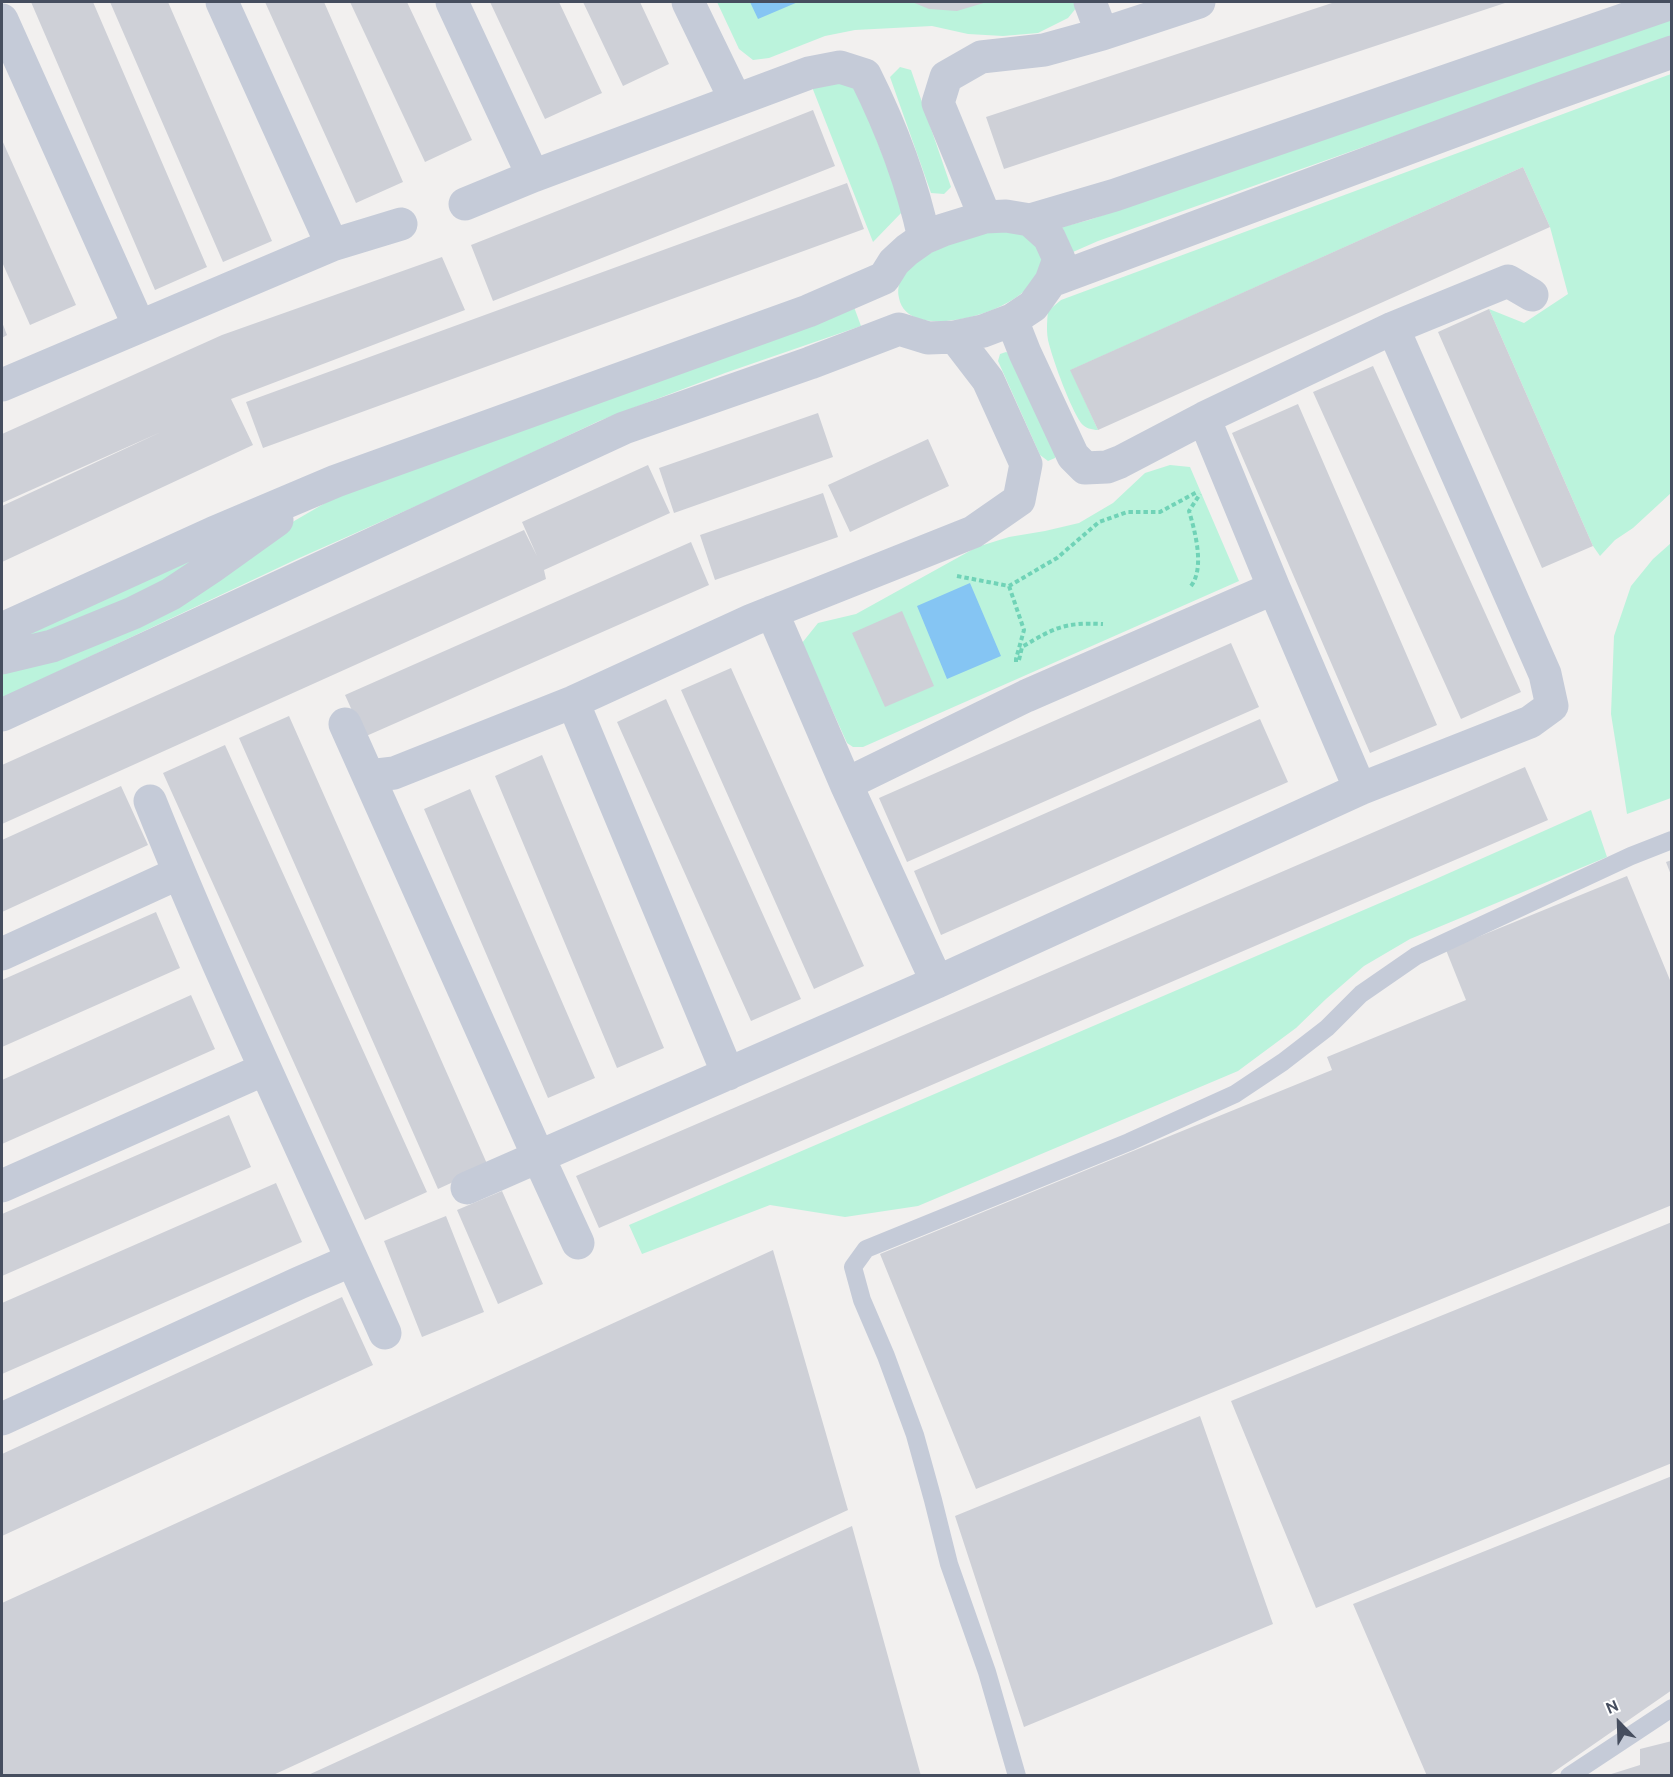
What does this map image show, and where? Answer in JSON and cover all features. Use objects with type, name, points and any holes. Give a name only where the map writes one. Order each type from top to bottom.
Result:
[{"type":"street","points":[[222,2],[332,245]]},
{"type":"street","points":[[452,2],[533,176]]},
{"type":"street","points":[[688,2],[735,99]]},
{"type":"street","points":[[1090,2],[1102,34]]},
{"type":"street","points":[[986,217],[938,103],[946,77],[981,57],[1044,50],[1102,34],[1199,2]]},
{"type":"street","points":[[1030,220],[1050,237],[1059,260],[1051,281],[1033,306],[1012,320],[955,337],[928,338],[899,329],[890,318],[884,305],[884,278],[894,262],[907,250],[924,238],[943,230],[986,217],[1006,216],[1030,220],[1114,195],[1671,3]]},
{"type":"street","points":[[2,20],[139,326]]},
{"type":"street","points":[[1051,281],[1671,52]]},
{"type":"street","points":[[465,204],[735,99],[808,73],[840,67],[865,75],[882,111],[913,194],[924,238]]},
{"type":"street","points":[[2,385],[332,245],[401,224]]},
{"type":"street","points":[[2,629],[203,537],[336,482],[808,311],[884,278]]},
{"type":"street","points":[[1012,320],[1073,456],[1086,468],[1107,467],[1393,328],[1508,281],[1532,295]]},
{"type":"street","points":[[467,1188],[936,982],[1360,789],[1530,722],[1552,706],[1545,674],[1393,328]]},
{"type":"street","points":[[2,715],[624,428],[810,363],[899,329]]},
{"type":"street","points":[[369,776],[394,773],[573,702],[772,612],[973,532],[1019,500],[1026,464],[988,380],[955,337]]},
{"type":"street","points":[[1204,418],[1360,789]]},
{"type":"street","points":[[2,658],[51,646],[133,614],[171,594],[336,482]]},
{"type":"street","points":[[846,784],[1026,696],[1274,588]]},
{"type":"street","points":[[772,612],[846,784],[936,982]]},
{"type":"street","points":[[573,702],[728,1074]]},
{"type":"street","points":[[345,724],[578,1243]]},
{"type":"street","points":[[150,801],[265,1069],[385,1333]]},
{"type":"street","points":[[2,954],[179,873]]},
{"type":"street","points":[[2,1186],[265,1069]]},
{"type":"street","points":[[2,1419],[299,1282],[352,1260]]},
{"type":"lane","points":[[1017,1776],[987,1672],[949,1563],[915,1435],[886,1356],[862,1300],[853,1268],[866,1249],[1129,1142],[1234,1094],[1283,1062],[1327,1028],[1361,994],[1416,956],[1631,856],[1671,840]]},
{"type":"lane","points":[[1569,1776],[1671,1708]]},
{"type":"path","points":[[928,550],[954,576],[1009,586],[1057,558],[1099,522],[1127,512],[1160,512],[1203,489],[1189,511],[1196,534],[1198,559],[1194,581],[1189,589]]},
{"type":"path","points":[[1009,586],[1024,630],[1016,659],[1016,672],[1022,647],[1039,637],[1062,626],[1082,623],[1106,624]]},
{"type":"green space","points":[[717,2],[1075,2],[1077,7],[1068,18],[1038,33],[1003,36],[968,34],[932,26],[855,30],[825,36],[769,58],[753,60],[739,49]]},
{"type":"green space","points":[[1671,16],[1671,38],[1098,241],[1073,252],[1062,227],[1089,220]]},
{"type":"green space","points":[[900,67],[911,70],[951,187],[944,194],[931,193],[890,77]]},
{"type":"green space","points":[[1671,74],[1671,493],[1633,528],[1615,540],[1600,556],[1593,546],[1489,309],[1524,323],[1568,294],[1550,227],[1523,167],[1071,370],[1098,430],[1081,423],[1058,373],[1047,336],[1048,311],[1061,300]]},
{"type":"green space","points":[[838,83],[856,87],[904,210],[873,242],[812,87]]},
{"type":"green space","points":[[995,230],[1015,230],[1034,239],[1042,261],[1037,276],[1026,290],[993,310],[954,320],[920,319],[904,309],[899,298],[900,283],[907,271],[918,260],[950,245]]},
{"type":"green space","points":[[854,307],[861,326],[725,373],[599,421],[468,483],[297,559],[2,698],[2,665],[289,524],[332,499]]},
{"type":"green space","points":[[1006,352],[1014,355],[1057,451],[1055,458],[1048,461],[1040,455],[998,361],[1000,354]]},
{"type":"green space","points":[[1170,465],[1190,467],[1239,581],[863,747],[853,747],[847,743],[802,643],[818,623],[856,614],[977,547],[1009,537],[1079,523],[1113,503],[1145,473]]},
{"type":"green space","points":[[217,542],[146,598],[51,634],[14,636]]},
{"type":"green space","points":[[1671,543],[1671,798],[1627,814],[1611,714],[1614,636],[1631,586],[1653,559]]},
{"type":"green space","points":[[1591,810],[1607,857],[1410,939],[1364,966],[1296,1028],[1238,1071],[918,1206],[845,1217],[770,1205],[642,1254],[629,1225],[1429,882]]},
{"type":"water","points":[[750,2],[798,2],[758,19]]},
{"type":"water","points":[[970,583],[1001,656],[947,679],[917,606]]},
{"type":"building","points":[[31,2],[93,2],[207,267],[155,290]]},
{"type":"building","points":[[110,2],[168,2],[272,241],[223,262]]},
{"type":"building","points":[[265,2],[324,2],[403,182],[356,203]]},
{"type":"building","points":[[350,2],[407,2],[472,140],[425,162]]},
{"type":"building","points":[[490,2],[559,2],[602,93],[545,119]]},
{"type":"building","points":[[583,2],[640,2],[669,64],[623,86]]},
{"type":"building","points":[[912,2],[987,2],[957,11],[929,9]]},
{"type":"building","points":[[1335,2],[1508,2],[1004,169],[986,117]]},
{"type":"building","points":[[813,110],[835,166],[493,301],[471,245]]},
{"type":"building","points":[[2,140],[76,305],[30,325],[2,262]]},
{"type":"building","points":[[1523,167],[1550,227],[1098,430],[1070,370]]},
{"type":"building","points":[[847,183],[864,229],[263,448],[246,402]]},
{"type":"building","points":[[442,257],[465,310],[231,399],[253,445],[2,562],[2,506],[161,432],[2,503],[2,434],[222,335]]},
{"type":"building","points":[[1489,309],[1593,546],[1542,568],[1438,332]]},
{"type":"building","points":[[2,322],[7,335],[2,338]]},
{"type":"building","points":[[1373,366],[1521,692],[1461,719],[1313,392]]},
{"type":"building","points":[[1298,404],[1437,725],[1370,753],[1232,433]]},
{"type":"building","points":[[818,413],[833,457],[674,513],[659,468]]},
{"type":"building","points":[[928,439],[949,486],[850,532],[828,485]]},
{"type":"building","points":[[648,465],[670,513],[544,570],[546,579],[2,824],[2,765],[524,530],[537,556],[522,522]]},
{"type":"building","points":[[823,493],[838,537],[715,580],[700,535]]},
{"type":"building","points":[[691,542],[709,585],[364,737],[345,695]]},
{"type":"building","points":[[902,611],[934,686],[885,707],[852,633]]},
{"type":"building","points":[[1231,643],[1259,707],[907,862],[879,798]]},
{"type":"building","points":[[731,668],[864,966],[814,989],[681,690]]},
{"type":"building","points":[[666,699],[801,999],[751,1021],[617,722]]},
{"type":"building","points":[[289,716],[488,1166],[438,1189],[239,738]]},
{"type":"building","points":[[1260,719],[1288,782],[941,935],[914,871]]},
{"type":"building","points":[[225,745],[427,1192],[365,1220],[163,773]]},
{"type":"building","points":[[542,755],[664,1048],[617,1068],[495,776]]},
{"type":"building","points":[[1525,767],[1548,820],[599,1228],[576,1176]]},
{"type":"building","points":[[121,786],[148,845],[2,912],[2,840]]},
{"type":"building","points":[[470,789],[595,1078],[548,1098],[424,809]]},
{"type":"building","points":[[1672,860],[1672,875],[1671,875],[1666,862]]},
{"type":"building","points":[[1627,876],[1672,985],[1672,1205],[976,1489],[880,1254],[1332,1070],[1327,1057],[1466,1000],[1446,950]]},
{"type":"building","points":[[156,912],[180,968],[2,1047],[2,980]]},
{"type":"building","points":[[191,995],[215,1049],[2,1144],[2,1080]]},
{"type":"building","points":[[229,1115],[251,1167],[2,1276],[2,1214]]},
{"type":"building","points":[[276,1183],[302,1242],[2,1374],[2,1303]]},
{"type":"building","points":[[502,1191],[543,1284],[498,1304],[457,1210]]},
{"type":"building","points":[[446,1216],[484,1312],[422,1337],[384,1241]]},
{"type":"building","points":[[1672,1222],[1672,1463],[1316,1608],[1231,1401]]},
{"type":"building","points":[[773,1250],[848,1510],[271,1776],[2,1776],[2,1603]]},
{"type":"building","points":[[342,1297],[373,1365],[2,1536],[2,1454]]},
{"type":"building","points":[[1200,1416],[1273,1624],[1024,1727],[955,1516]]},
{"type":"building","points":[[1672,1476],[1672,1690],[1548,1776],[1427,1776],[1353,1604]]},
{"type":"building","points":[[852,1526],[921,1776],[306,1776]]},
{"type":"building","points":[[1672,1741],[1672,1776],[1605,1776],[1640,1765],[1640,1749]]}]
